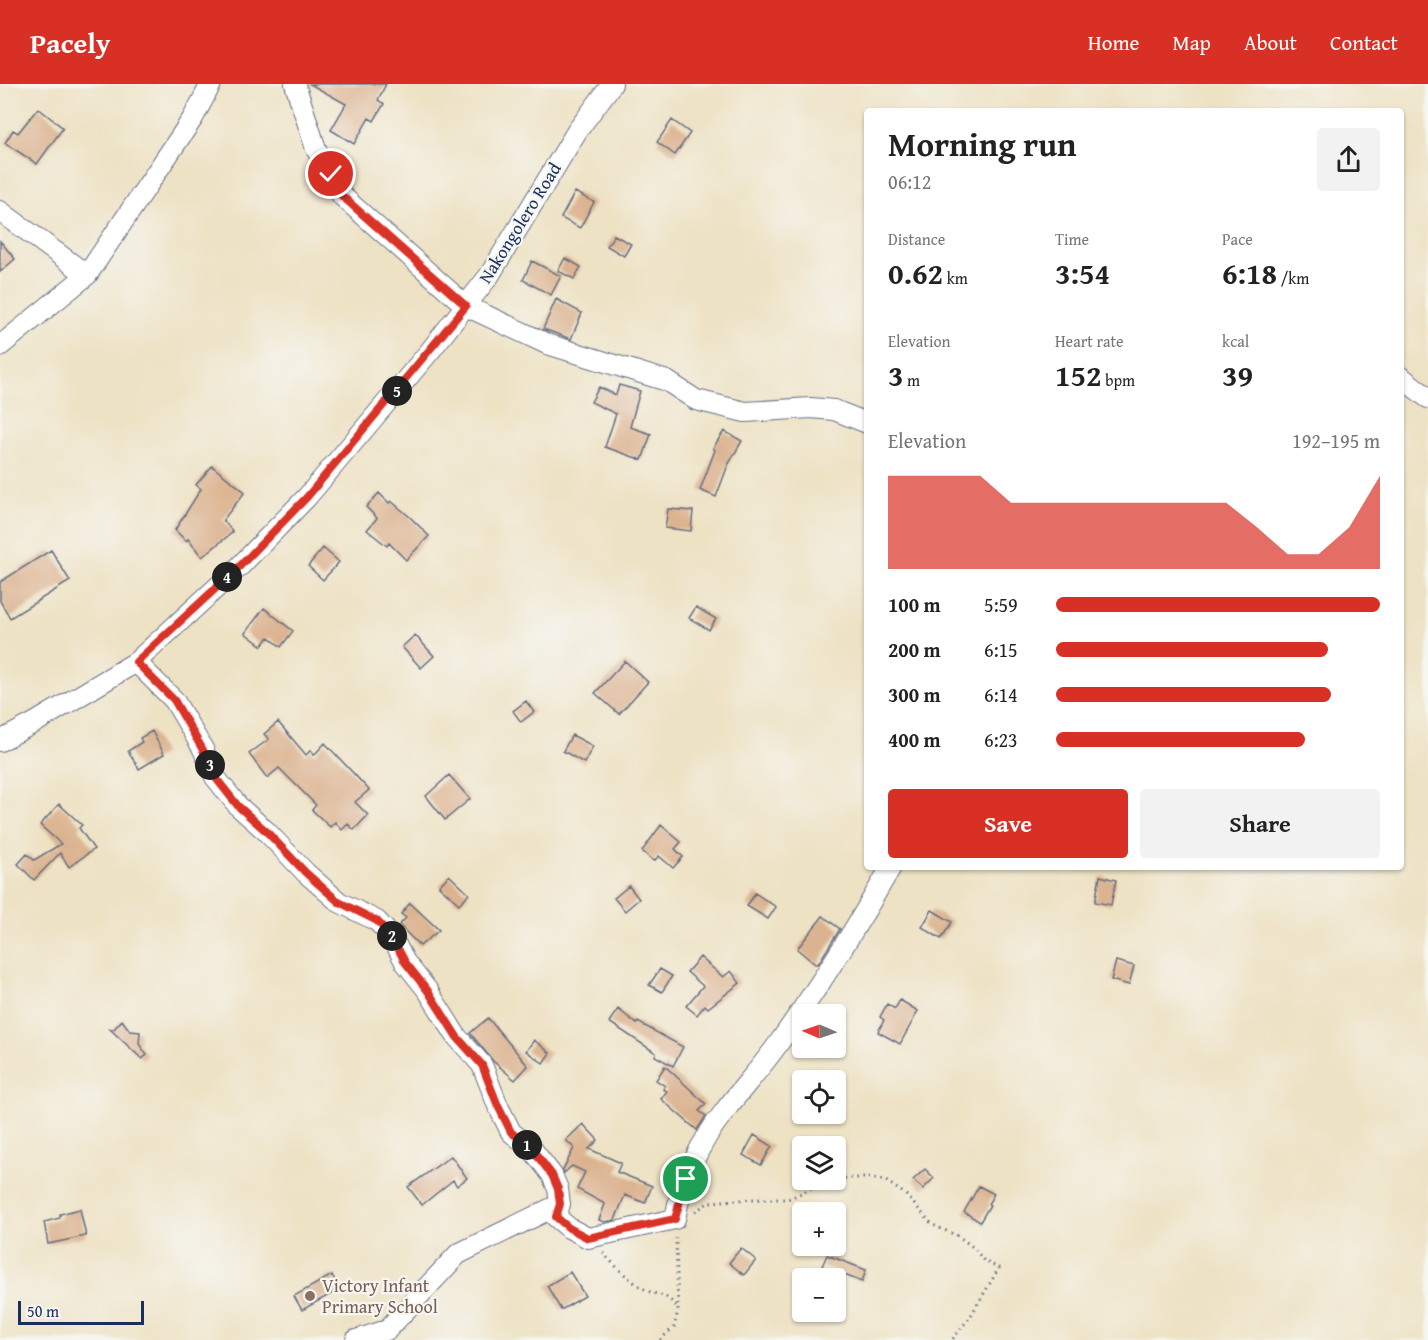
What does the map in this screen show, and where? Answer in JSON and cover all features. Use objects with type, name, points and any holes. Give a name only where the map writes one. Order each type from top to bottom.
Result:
[{"type":"street","points":[[0,346],[87,275],[193,118],[211,84]]},
{"type":"street","points":[[295,84],[316,149],[342,196],[466,306],[547,344],[667,381],[696,400],[745,412],[811,408],[834,410],[864,422]]},
{"type":"street","name":"Nakongolero Road","points":[[0,741],[136,662],[240,566],[307,497],[489,276],[577,131],[612,84]]},
{"type":"street","points":[[0,211],[87,275]]},
{"type":"street","points":[[1404,379],[1428,398]]},
{"type":"street","points":[[136,662],[174,700],[203,750],[215,777],[238,806],[339,902],[377,921],[392,937],[405,962],[428,991],[457,1037],[482,1065],[511,1132],[532,1149],[552,1175],[558,1189],[560,1204],[556,1217],[569,1228],[588,1238],[675,1219],[686,1179],[722,1113],[764,1065],[787,1032],[845,945],[889,870]]},
{"type":"street","points":[[357,1340],[387,1330],[458,1254],[560,1204]]},
{"type":"path","points":[[660,1340],[674,1327],[678,1311],[675,1219],[710,1203],[751,1199],[788,1199],[822,1184],[846,1178],[871,1178],[886,1181],[905,1194],[933,1225],[958,1236],[974,1248],[984,1261],[999,1268],[970,1317],[952,1340]]},
{"type":"path","points":[[588,1238],[614,1266],[646,1289],[672,1300],[678,1311]]},
{"type":"building","points":[[310,84],[386,84],[378,100],[384,104],[374,121],[369,118],[354,144],[331,130],[346,104]]},
{"type":"building","points":[[38,108],[63,128],[37,164],[5,143],[13,130],[18,133]]},
{"type":"building","points":[[672,120],[690,133],[675,155],[657,142]]},
{"type":"building","points":[[575,192],[594,202],[580,228],[561,218]]},
{"type":"building","points":[[614,235],[631,244],[624,256],[607,246]]},
{"type":"building","points":[[0,241],[15,259],[0,272]]},
{"type":"building","points":[[565,258],[581,267],[574,279],[558,271]]},
{"type":"building","points":[[532,261],[561,276],[551,295],[523,280]]},
{"type":"building","points":[[556,299],[582,313],[571,339],[543,329]]},
{"type":"building","points":[[619,385],[640,391],[630,427],[651,434],[642,460],[605,447],[616,414],[591,402],[599,387],[616,395]]},
{"type":"building","points":[[724,431],[742,441],[728,465],[716,497],[700,490],[715,450],[713,448]]},
{"type":"building","points":[[212,466],[245,492],[223,520],[233,532],[202,557],[188,539],[186,541],[175,530],[201,489],[196,485]]},
{"type":"building","points":[[379,493],[410,517],[429,536],[406,560],[389,543],[387,546],[367,530],[377,518],[366,507]]},
{"type":"building","points":[[668,509],[693,511],[691,531],[665,528]]},
{"type":"building","points":[[323,548],[339,562],[323,580],[308,566]]},
{"type":"building","points":[[51,550],[70,581],[10,618],[0,601],[0,582]]},
{"type":"building","points":[[696,607],[716,619],[709,630],[689,618]]},
{"type":"building","points":[[264,608],[293,631],[281,647],[269,637],[262,646],[245,633]]},
{"type":"building","points":[[415,635],[434,656],[421,668],[402,647]]},
{"type":"building","points":[[625,661],[648,682],[619,714],[595,693]]},
{"type":"building","points":[[526,701],[534,712],[521,722],[513,711]]},
{"type":"building","points":[[278,722],[306,755],[311,750],[314,755],[325,743],[369,790],[355,802],[368,815],[354,830],[348,824],[342,830],[335,822],[330,827],[312,810],[316,805],[279,768],[267,778],[249,754],[269,739],[264,734]]},
{"type":"building","points":[[152,731],[164,754],[139,769],[128,751],[142,742],[140,738]]},
{"type":"building","points":[[572,735],[593,746],[584,763],[563,751]]},
{"type":"building","points":[[449,775],[470,799],[445,820],[426,796]]},
{"type":"building","points":[[59,804],[82,825],[79,828],[94,849],[69,867],[60,853],[34,880],[18,864],[27,854],[34,860],[61,844],[40,825]]},
{"type":"building","points":[[661,825],[681,842],[675,849],[683,857],[673,868],[659,856],[654,861],[642,851]]},
{"type":"building","points":[[449,875],[469,894],[459,904],[439,886]]},
{"type":"building","points":[[1100,876],[1116,880],[1111,905],[1095,902]]},
{"type":"building","points":[[629,886],[639,899],[625,911],[614,898]]},
{"type":"building","points":[[755,893],[776,907],[768,919],[747,906]]},
{"type":"building","points":[[410,903],[439,930],[420,946],[399,925],[406,918],[401,914]]},
{"type":"building","points":[[932,910],[952,922],[941,939],[922,927]]},
{"type":"building","points":[[823,916],[840,929],[818,964],[815,964],[797,949]]},
{"type":"building","points":[[700,957],[723,977],[731,971],[740,983],[708,1008],[705,1005],[697,1015],[686,1006],[703,986],[687,972]]},
{"type":"building","points":[[1116,961],[1134,966],[1129,985],[1111,980]]},
{"type":"building","points":[[660,969],[672,976],[662,992],[649,985]]},
{"type":"building","points":[[900,1000],[918,1011],[900,1044],[878,1032],[884,1020],[880,1017],[887,1004],[895,1009]]},
{"type":"building","points":[[618,1009],[637,1024],[638,1022],[683,1047],[673,1066],[655,1056],[656,1053],[609,1022]]},
{"type":"building","points":[[488,1018],[528,1066],[515,1080],[493,1061],[470,1033]]},
{"type":"building","points":[[122,1020],[130,1031],[140,1032],[139,1044],[147,1055],[142,1059],[110,1029],[114,1029]]},
{"type":"building","points":[[534,1040],[550,1053],[543,1063],[526,1051]]},
{"type":"building","points":[[665,1066],[706,1104],[699,1111],[706,1116],[697,1130],[661,1099],[667,1091],[663,1089],[665,1086],[656,1080]]},
{"type":"building","points":[[583,1124],[598,1140],[589,1149],[621,1163],[617,1172],[652,1186],[645,1203],[625,1195],[615,1220],[605,1222],[599,1220],[605,1204],[577,1189],[585,1172],[572,1166],[564,1173],[563,1170],[574,1148],[566,1140]]},
{"type":"building","points":[[754,1135],[772,1146],[761,1165],[743,1155]]},
{"type":"building","points":[[451,1156],[467,1178],[457,1186],[453,1180],[422,1205],[408,1187]]},
{"type":"building","points":[[925,1169],[934,1178],[923,1189],[913,1180]]},
{"type":"building","points":[[979,1186],[994,1194],[980,1222],[964,1212]]},
{"type":"building","points":[[80,1209],[86,1236],[48,1244],[44,1222],[60,1218],[60,1214]]},
{"type":"building","points":[[741,1248],[756,1260],[744,1275],[729,1263]]},
{"type":"building","points":[[827,1256],[830,1256],[866,1270],[862,1282],[846,1276],[846,1268],[822,1266]]},
{"type":"building","points":[[570,1272],[585,1296],[561,1310],[547,1286]]},
{"type":"building","points":[[332,1275],[340,1289],[302,1310],[294,1296]]},
{"type":"place","name":"Victory Infant Primary School","points":[[310,1296]]},
{"type":"route","points":[[331,174],[342,196],[466,306],[307,497],[240,566],[136,662],[174,700],[203,750],[215,777],[238,806],[339,902],[377,921],[392,937],[405,962],[428,991],[457,1037],[482,1065],[511,1132],[532,1149],[552,1175],[558,1189],[560,1204],[556,1217],[569,1228],[588,1238],[675,1219],[686,1179]]}]
